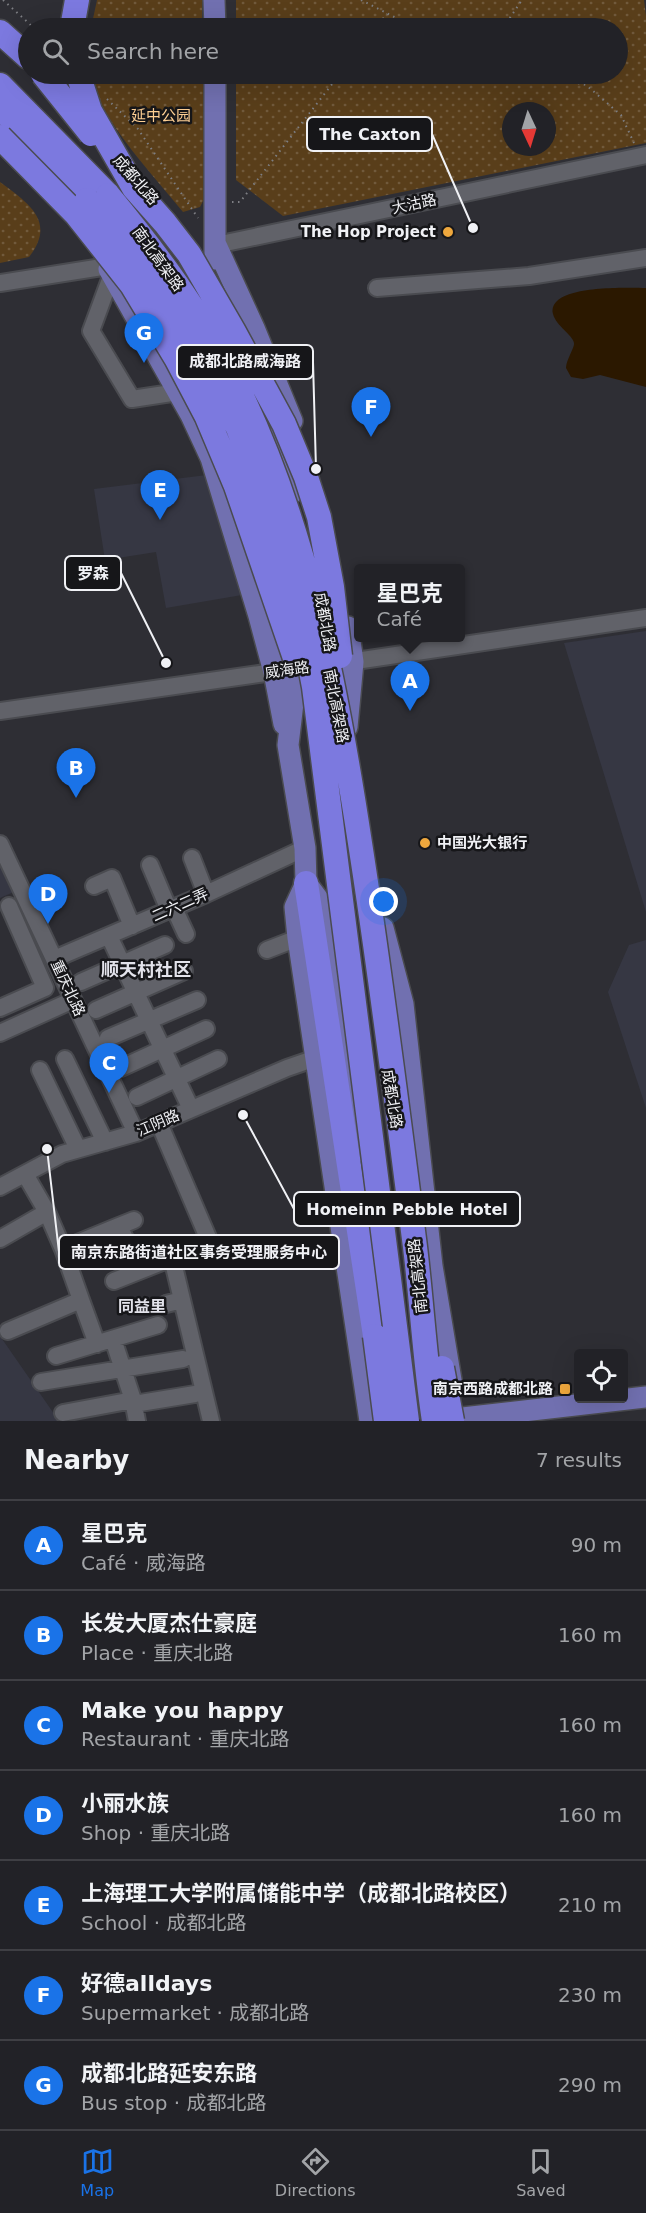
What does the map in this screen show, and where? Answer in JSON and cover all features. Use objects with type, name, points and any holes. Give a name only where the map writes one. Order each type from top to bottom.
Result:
[{"type":"highway","points":[[74,18],[77,0]]},
{"type":"highway","points":[[0,33],[18,48]]},
{"type":"highway","points":[[51,84],[165,223],[194,264],[284,424],[306,477],[324,539],[339,645],[350,772]]},
{"type":"highway","points":[[81,84],[90,111],[134,188]]},
{"type":"highway","name":"南北高架路","points":[[0,85],[108,195],[149,244],[196,313],[234,380],[272,467],[300,547],[321,629],[350,772],[372,918],[412,1226],[446,1420]]},
{"type":"highway","name":"南北高架路","points":[[0,108],[87,200],[140,263],[203,362],[238,428],[267,504],[297,598],[314,687],[407,1421]]},
{"type":"highway","points":[[0,135],[76,214],[132,285],[176,358],[207,417],[236,486],[292,643],[321,753]]},
{"type":"highway","points":[[0,158],[40,193],[76,214]]},
{"type":"highway","points":[[306,883],[375,1336],[375,1420]]},
{"type":"highway","points":[[386,944],[392,1022],[446,1420]]},
{"type":"main road","points":[[214,0],[215,18]]},
{"type":"main road","points":[[0,33],[18,53]]},
{"type":"main road","name":"成都北路","points":[[47,84],[152,195],[189,252],[253,382],[308,539],[324,609],[343,663],[347,727],[386,944],[374,984],[431,1347],[446,1420]]},
{"type":"main road","points":[[212,300],[216,245],[215,84]]},
{"type":"main road","points":[[0,100],[48,146],[107,216],[167,316],[236,452],[253,504],[297,669],[288,745]]},
{"type":"main road","points":[[0,135],[58,196],[110,270],[205,444],[237,543],[273,672],[305,848],[306,883],[295,908],[298,938],[375,1420]]},
{"type":"main road","points":[[216,245],[288,408],[331,537],[343,663]]},
{"type":"main road","points":[[135,314],[137,267]]},
{"type":"main road","points":[[253,382],[288,408]]},
{"type":"main road","points":[[205,444],[214,405]]},
{"type":"main road","points":[[324,609],[331,537]]},
{"type":"main road","points":[[306,883],[321,903],[337,985],[379,1275],[396,1421]]},
{"type":"main road","points":[[386,944],[403,1004],[436,1295],[446,1420],[646,1397]]},
{"type":"main road","points":[[431,1347],[436,1295]]},
{"type":"main road","points":[[375,1420],[392,1380]]},
{"type":"street","name":"大沽路","points":[[216,245],[643,156]]},
{"type":"street","points":[[0,283],[137,267],[189,252]]},
{"type":"street","points":[[377,288],[529,276],[646,258]]},
{"type":"street","points":[[110,270],[91,331],[132,399],[178,392]]},
{"type":"street","name":"威海路","points":[[0,711],[646,618]]},
{"type":"street","name":"重庆北路","points":[[0,844],[136,1133]]},
{"type":"street","name":"二六二弄","points":[[54,959],[206,894],[305,848]]},
{"type":"street","points":[[192,858],[206,894]]},
{"type":"street","points":[[150,865],[186,934]]},
{"type":"street","points":[[94,886],[112,878],[132,926]]},
{"type":"street","points":[[0,1008],[45,988],[4,908],[26,898]]},
{"type":"street","points":[[109,936],[191,1109]]},
{"type":"street","points":[[267,950],[298,938]]},
{"type":"street","points":[[81,982],[165,945]]},
{"type":"street","points":[[96,1010],[184,971]]},
{"type":"street","points":[[0,1033],[73,1000]]},
{"type":"street","points":[[108,1038],[197,1000]]},
{"type":"street","points":[[121,1068],[206,1029]]},
{"type":"street","name":"江阴路","points":[[0,1187],[62,1154],[85,1150],[136,1133],[286,1068],[316,1058]]},
{"type":"street","points":[[65,1059],[105,1142]]},
{"type":"street","points":[[137,1096],[218,1059]]},
{"type":"street","points":[[40,1070],[85,1150]]},
{"type":"street","points":[[114,1281],[172,1258],[212,1247],[159,1123]]},
{"type":"street","points":[[25,1174],[47,1212],[81,1300],[123,1369],[137,1421]]},
{"type":"street","points":[[0,1239],[47,1212]]},
{"type":"street","points":[[63,1249],[127,1223],[140,1270]]},
{"type":"street","points":[[172,1258],[174,1302],[212,1421]]},
{"type":"street","points":[[8,1331],[81,1300]]},
{"type":"street","points":[[56,1356],[158,1325]]},
{"type":"street","points":[[41,1382],[183,1359]]},
{"type":"street","points":[[63,1413],[195,1394]]},
{"type":"path","points":[[3,0],[23,18]]},
{"type":"path","points":[[361,0],[395,18]]},
{"type":"path","points":[[510,18],[522,0]]},
{"type":"path","points":[[384,18],[387,14]]},
{"type":"path","points":[[216,203],[240,202],[332,84]]},
{"type":"path","points":[[582,84],[586,85],[621,115],[643,156]]},
{"type":"path","points":[[105,97],[138,129],[216,245]]},
{"type":"shaded area","points":[[646,288],[646,387],[600,375],[583,379],[571,377],[566,368],[574,343],[553,314],[555,304],[562,297],[590,290]]},
{"type":"shaded area","points":[[207,475],[242,595],[166,608],[156,552],[105,560],[94,489]]},
{"type":"shaded area","points":[[646,631],[646,912],[564,643]]},
{"type":"shaded area","points":[[0,857],[16,891],[0,898]]},
{"type":"shaded area","points":[[646,940],[646,1108],[608,992],[629,945]]},
{"type":"shaded area","points":[[0,1336],[59,1421],[0,1421]]},
{"type":"green space","points":[[97,0],[202,0],[202,18],[93,18]]},
{"type":"green space","points":[[236,0],[644,0],[646,143],[283,216],[236,180],[236,84],[628,84],[628,18],[236,18]]},
{"type":"green space","name":"延中公园","points":[[96,84],[203,84],[205,197],[200,207],[183,212],[116,129],[99,98]]},
{"type":"green space","points":[[0,182],[29,205],[40,223],[40,233],[37,244],[29,257],[0,263]]},
{"type":"place","name":"The Caxton","points":[[473,228]]},
{"type":"place","name":"The Hop Project","points":[[448,232]]},
{"type":"place","name":"成都北路延安东路","points":[[144,363]]},
{"type":"place","name":"好德alldays","points":[[371,437]]},
{"type":"place","name":"成都北路威海路","points":[[316,469]]},
{"type":"place","name":"上海理工大学附属储能中学（成都北路校区）","points":[[160,520]]},
{"type":"place","name":"罗森","points":[[166,663]]},
{"type":"place","name":"星巴克","points":[[410,711]]},
{"type":"place","name":"长发大厦杰仕豪庭","points":[[76,798]]},
{"type":"place","name":"中国光大银行","points":[[425,843]]},
{"type":"place","name":"小丽水族","points":[[48,924]]},
{"type":"place","name":"Make you happy","points":[[109,1093]]},
{"type":"place","name":"Homeinn Pebble Hotel","points":[[243,1115]]},
{"type":"place","name":"南京东路街道社区事务受理服务中心","points":[[47,1149]]},
{"type":"place","name":"南京西路成都北路","points":[[565,1389]]},
{"type":"district","name":"顺天村社区","points":[[146,970]]},
{"type":"district","name":"同益里","points":[[142,1306]]}]
